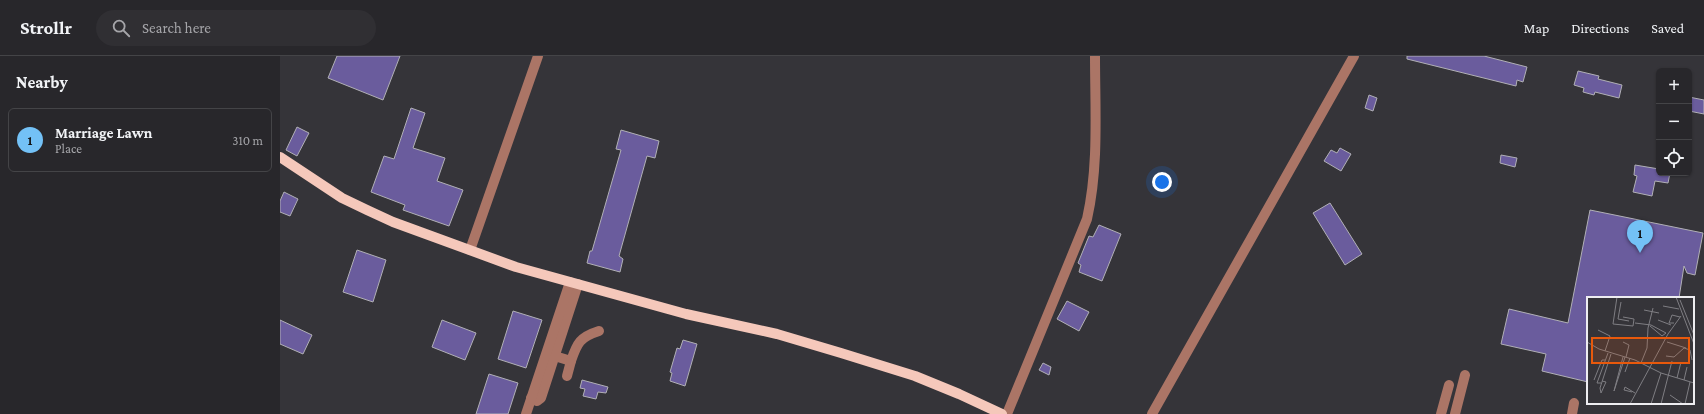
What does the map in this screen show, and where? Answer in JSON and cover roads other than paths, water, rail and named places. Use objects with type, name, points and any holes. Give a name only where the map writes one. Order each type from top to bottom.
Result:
[{"type":"main road","points":[[280,157],[342,198],[367,210],[393,222],[516,267],[686,314],[776,334],[841,353],[915,376],[1002,414]]},
{"type":"street","points":[[470,250],[538,56]]},
{"type":"street","points":[[1007,414],[1087,219],[1092,195],[1094,167],[1095,56]]},
{"type":"street","points":[[1152,414],[1354,56]]},
{"type":"street","points":[[526,414],[531,398],[537,401],[541,398],[550,355],[574,283]]},
{"type":"street","points":[[568,376],[571,361],[577,345],[588,334],[599,331]]},
{"type":"street","points":[[550,355],[571,361]]},
{"type":"street","points":[[1455,414],[1465,375]]},
{"type":"street","points":[[1441,414],[1449,386]]},
{"type":"street","points":[[1572,414],[1574,403]]},
{"type":"place","name":"Marriage Lawn","points":[[1640,253]]}]
